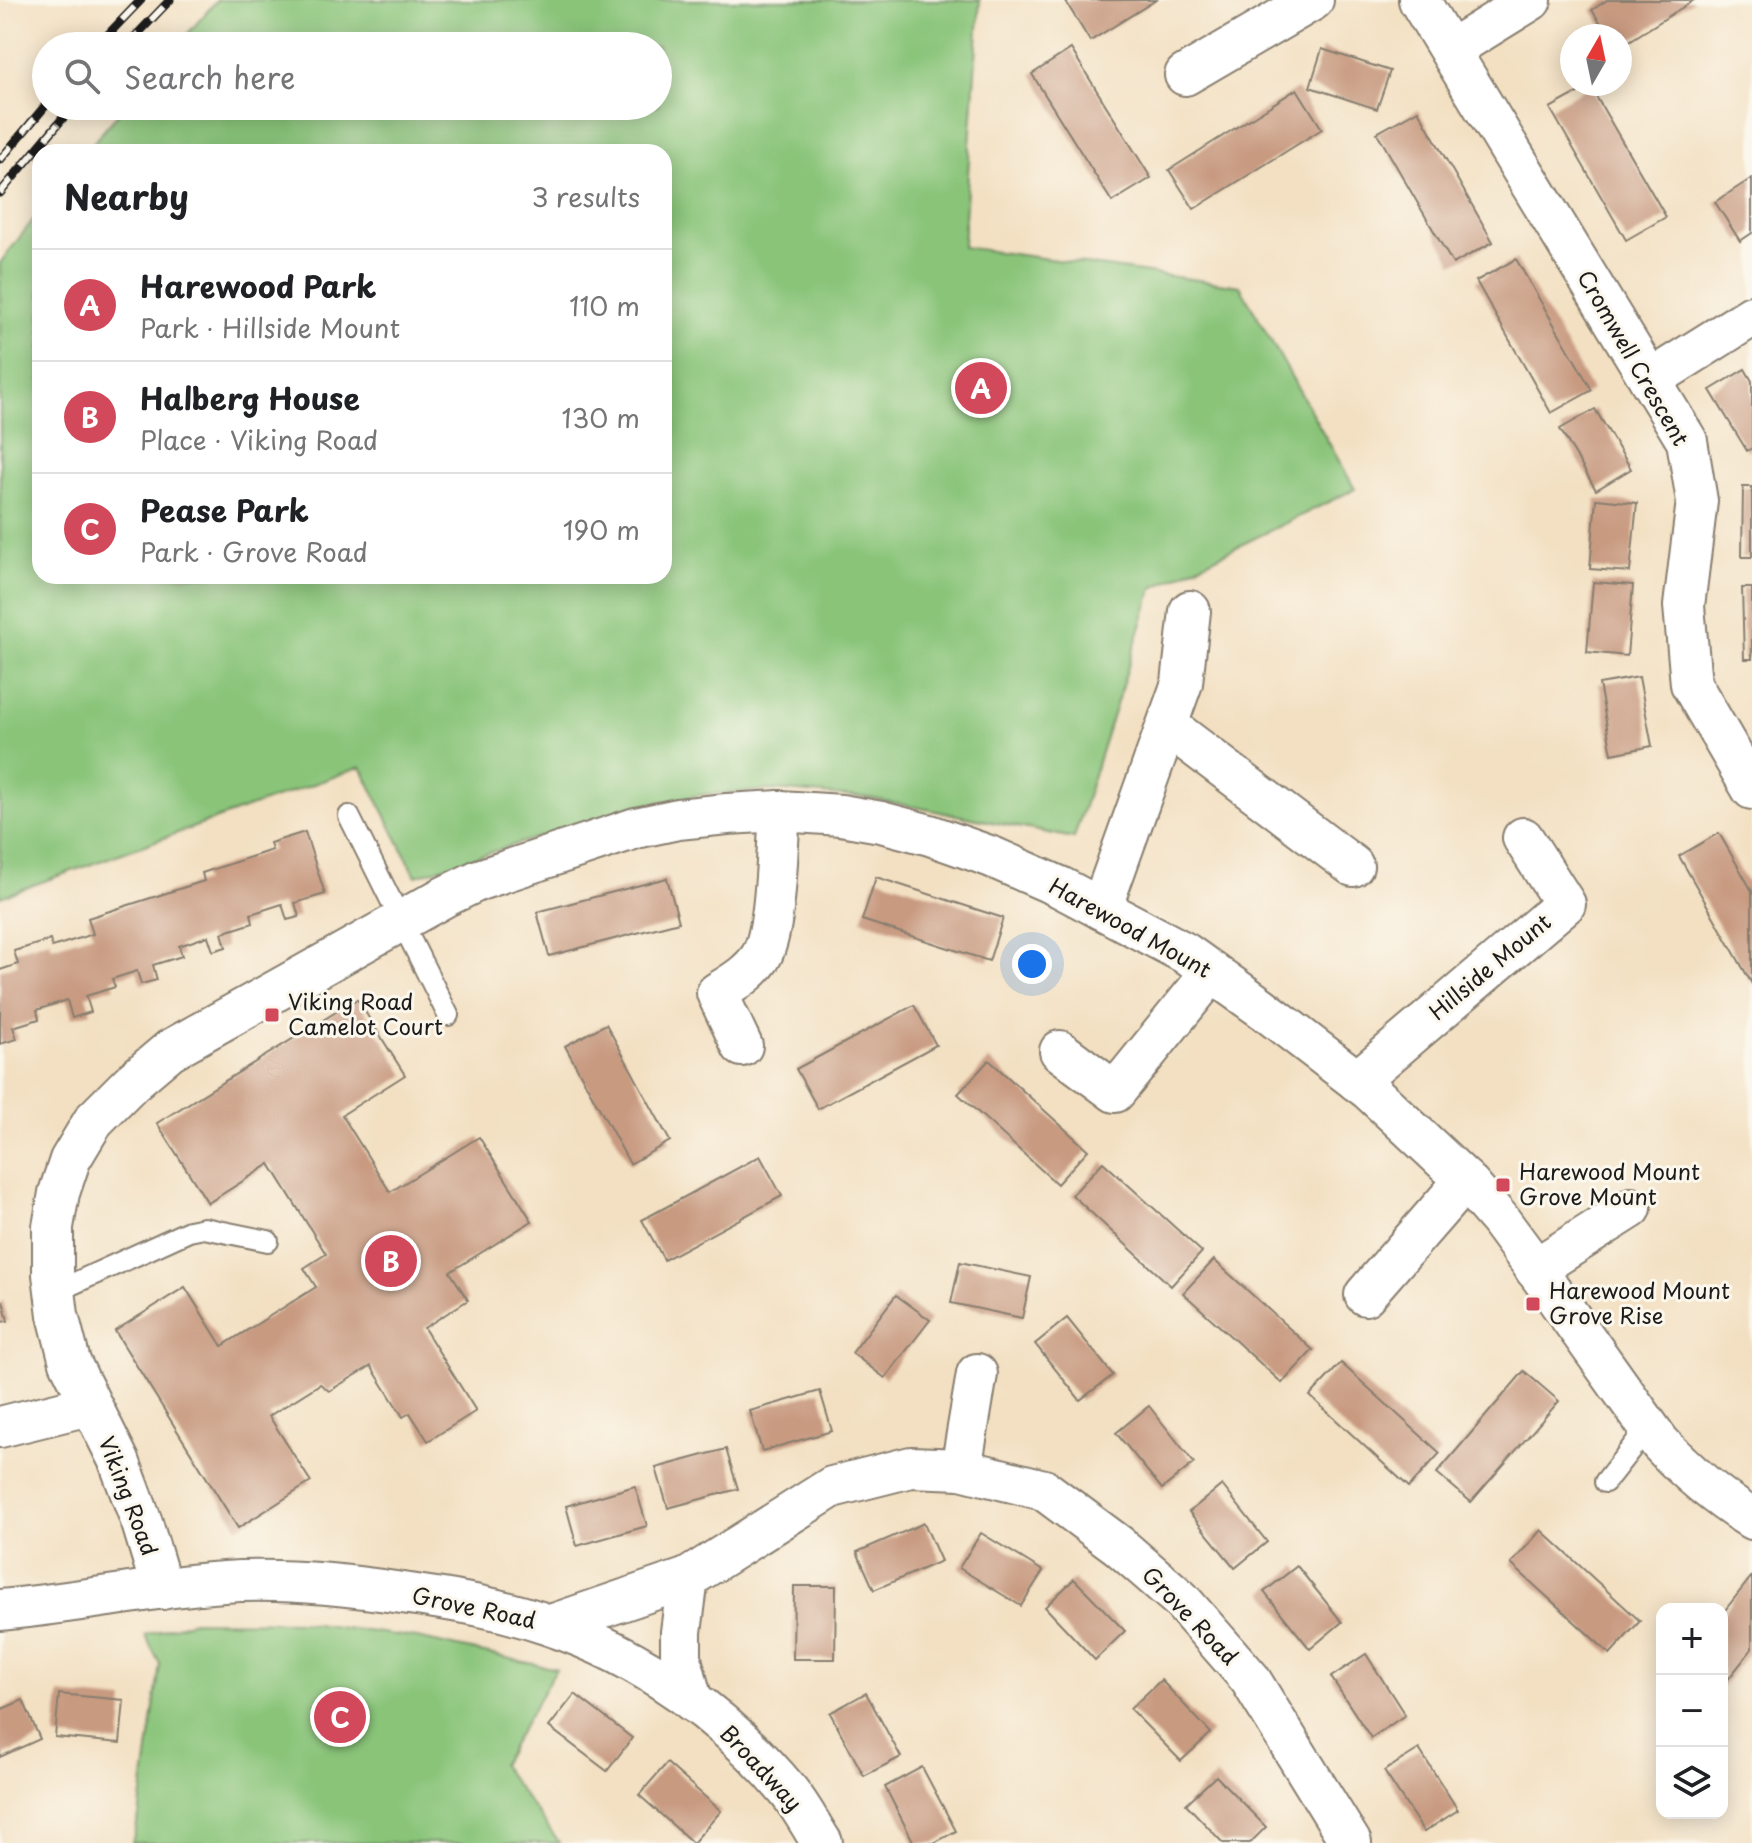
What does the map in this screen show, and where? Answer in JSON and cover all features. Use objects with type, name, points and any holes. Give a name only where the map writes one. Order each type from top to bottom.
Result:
[{"type":"street","points":[[1185,75],[1313,0]]},
{"type":"street","name":"Cromwell Crescent","points":[[1419,0],[1687,441],[1697,501],[1684,606],[1691,684],[1741,747],[1752,789]]},
{"type":"street","points":[[1450,50],[1531,0]]},
{"type":"street","points":[[1650,380],[1752,316]]},
{"type":"street","points":[[1101,909],[1182,683],[1190,611]]},
{"type":"street","points":[[1168,726],[1353,866]]},
{"type":"street","points":[[742,1046],[717,993],[747,974],[761,957],[770,935],[780,811]]},
{"type":"street","name":"Harewood Mount","points":[[401,920],[479,880],[636,828],[678,819],[780,811],[841,815],[930,835],[992,857],[1185,953],[1357,1081],[1465,1180],[1499,1219],[1648,1427],[1684,1469],[1752,1519]]},
{"type":"street","name":"Hillside Mount","points":[[1357,1081],[1565,904],[1523,838]]},
{"type":"street","name":"Viking Road","points":[[162,1589],[119,1461],[70,1362],[55,1292],[53,1227],[59,1193],[70,1160],[94,1120],[170,1050],[401,920]]},
{"type":"street","points":[[1060,1051],[1115,1092],[1212,972]]},
{"type":"street","points":[[1365,1295],[1465,1180]]},
{"type":"street","points":[[1535,1269],[1631,1208]]},
{"type":"street","points":[[961,1469],[977,1374]]},
{"type":"street","points":[[0,1427],[89,1405]]},
{"type":"street","name":"Grove Road","points":[[0,1610],[63,1605],[162,1589],[240,1581],[351,1585],[492,1608],[551,1625],[688,1578],[832,1487],[911,1467],[961,1469],[1044,1490],[1118,1545],[1180,1599],[1250,1679],[1351,1843]]},
{"type":"street","points":[[688,1578],[681,1659],[692,1701]]},
{"type":"street","name":"Broadway","points":[[551,1625],[620,1654],[692,1701],[733,1734],[790,1793],[822,1843]]},
{"type":"lane","points":[[349,816],[448,1015]]},
{"type":"lane","points":[[55,1292],[189,1231],[204,1228],[268,1241]]},
{"type":"lane","points":[[1605,1482],[1648,1427]]},
{"type":"green space","points":[[217,0],[980,0],[963,247],[1240,286],[1355,489],[1153,588],[1074,838],[869,798],[774,790],[706,794],[630,808],[416,876],[361,767],[0,897],[0,263],[32,221],[32,584],[672,584],[672,144],[92,144],[113,120],[672,120],[672,32],[189,32]]},
{"type":"green space","points":[[194,1621],[301,1622],[417,1638],[556,1669],[501,1765],[560,1843],[132,1843],[139,1816],[160,1664],[145,1635]]},
{"type":"building","points":[[1156,0],[1090,41],[1066,2]]},
{"type":"building","points":[[1607,0],[1694,0],[1632,39],[1632,24],[1601,24],[1592,10]]},
{"type":"building","points":[[1071,49],[1151,178],[1112,202],[1032,74]]},
{"type":"building","points":[[1322,49],[1390,71],[1377,109],[1310,87]]},
{"type":"building","points":[[1297,89],[1322,129],[1194,209],[1169,170]]},
{"type":"building","points":[[1572,96],[1596,96],[1666,217],[1626,240],[1550,108]]},
{"type":"building","points":[[1418,110],[1493,242],[1453,264],[1377,133]]},
{"type":"building","points":[[1752,178],[1752,233],[1740,241],[1715,202]]},
{"type":"building","points":[[1516,259],[1592,390],[1551,413],[1476,281]]},
{"type":"building","points":[[1745,369],[1752,381],[1752,448],[1747,451],[1710,390]]},
{"type":"building","points":[[1595,409],[1631,469],[1596,490],[1560,429]]},
{"type":"building","points":[[1743,487],[1752,487],[1752,557],[1742,557]]},
{"type":"building","points":[[1596,499],[1637,503],[1630,572],[1590,569]]},
{"type":"building","points":[[1593,582],[1633,585],[1627,656],[1587,652]]},
{"type":"building","points":[[1742,588],[1752,588],[1752,659],[1744,659]]},
{"type":"building","points":[[1639,677],[1652,746],[1612,754],[1599,684]]},
{"type":"building","points":[[305,832],[325,894],[295,903],[299,917],[287,920],[282,904],[251,914],[253,923],[222,933],[226,947],[213,951],[208,936],[179,946],[182,956],[153,965],[157,980],[141,984],[137,971],[112,979],[115,987],[86,996],[91,1012],[72,1018],[67,1000],[37,1010],[39,1019],[13,1027],[17,1039],[0,1044],[0,970],[18,964],[14,951],[50,940],[52,947],[93,934],[88,918],[204,881],[202,873],[272,850],[270,843]]},
{"type":"building","points":[[1719,833],[1752,891],[1752,984],[1679,856]]},
{"type":"building","points":[[876,877],[1003,918],[989,961],[862,920]]},
{"type":"building","points":[[667,878],[679,922],[549,956],[537,912]]},
{"type":"building","points":[[357,999],[405,1075],[342,1115],[390,1192],[479,1137],[532,1221],[450,1272],[468,1300],[424,1328],[476,1411],[428,1441],[410,1413],[403,1417],[371,1366],[329,1391],[320,1384],[269,1416],[311,1482],[238,1528],[115,1331],[185,1287],[222,1346],[316,1287],[304,1268],[326,1254],[270,1164],[208,1203],[157,1123]]},
{"type":"building","points":[[914,1005],[936,1045],[818,1109],[796,1069]]},
{"type":"building","points":[[606,1024],[670,1141],[630,1164],[565,1046]]},
{"type":"building","points":[[989,1060],[1088,1150],[1057,1184],[958,1094]]},
{"type":"building","points":[[760,1156],[782,1196],[664,1260],[642,1220]]},
{"type":"building","points":[[1103,1162],[1202,1252],[1171,1286],[1072,1195]]},
{"type":"building","points":[[1214,1260],[1313,1350],[1282,1383],[1183,1293]]},
{"type":"building","points":[[960,1262],[1031,1277],[1022,1318],[951,1303]]},
{"type":"building","points":[[896,1295],[930,1320],[885,1378],[852,1353]]},
{"type":"building","points":[[3,1301],[8,1321],[0,1322],[0,1302]]},
{"type":"building","points":[[1067,1318],[1113,1375],[1080,1400],[1035,1344]]},
{"type":"building","points":[[1341,1363],[1440,1453],[1409,1487],[1310,1396]]},
{"type":"building","points":[[1524,1371],[1559,1401],[1471,1502],[1437,1473]]},
{"type":"building","points":[[820,1391],[832,1431],[762,1451],[750,1411]]},
{"type":"building","points":[[1149,1406],[1194,1463],[1162,1489],[1116,1433]]},
{"type":"building","points":[[726,1449],[738,1489],[668,1508],[656,1468]]},
{"type":"building","points":[[1222,1485],[1267,1542],[1235,1568],[1189,1512]]},
{"type":"building","points":[[635,1486],[647,1526],[577,1546],[566,1506]]},
{"type":"building","points":[[924,1523],[941,1561],[874,1590],[857,1552]]},
{"type":"building","points":[[1541,1530],[1640,1621],[1610,1654],[1511,1564]]},
{"type":"building","points":[[981,1533],[1043,1571],[1021,1606],[959,1568]]},
{"type":"building","points":[[1297,1566],[1342,1622],[1310,1649],[1264,1592]]},
{"type":"building","points":[[1752,1576],[1752,1649],[1728,1679],[1728,1675],[1728,1606]]},
{"type":"building","points":[[1074,1579],[1125,1631],[1095,1660],[1045,1607]]},
{"type":"building","points":[[794,1586],[836,1586],[835,1659],[793,1659]]},
{"type":"building","points":[[1366,1654],[1405,1715],[1371,1738],[1331,1677]]},
{"type":"building","points":[[1161,1680],[1211,1733],[1181,1761],[1130,1709]]},
{"type":"building","points":[[866,1693],[901,1757],[864,1776],[830,1713]]},
{"type":"building","points":[[59,1694],[124,1700],[120,1743],[55,1737]]},
{"type":"building","points":[[575,1694],[632,1738],[607,1771],[549,1727]]},
{"type":"building","points":[[23,1700],[40,1739],[0,1757],[0,1710]]},
{"type":"building","points":[[1419,1749],[1458,1810],[1424,1832],[1384,1771]]},
{"type":"building","points":[[667,1763],[721,1811],[693,1843],[639,1795]]},
{"type":"building","points":[[922,1767],[956,1831],[934,1843],[914,1843],[885,1787]]},
{"type":"building","points":[[1216,1776],[1266,1827],[1250,1843],[1223,1843],[1186,1804]]},
{"type":"railway","points":[[110,32],[141,0]]},
{"type":"railway","points":[[139,32],[170,0]]},
{"type":"railway","points":[[0,160],[33,120]]},
{"type":"railway","points":[[41,144],[61,120]]},
{"type":"railway","points":[[0,193],[32,155]]},
{"type":"place","name":"Harewood Park","points":[[981,388]]},
{"type":"place","name":"Viking Road Camelot Court","points":[[272,1015]]},
{"type":"place","name":"Harewood Mount Grove Mount","points":[[1503,1185]]},
{"type":"place","name":"Halberg House","points":[[391,1261]]},
{"type":"place","name":"Harewood Mount Grove Rise","points":[[1533,1304]]},
{"type":"place","name":"Pease Park","points":[[340,1717]]}]
